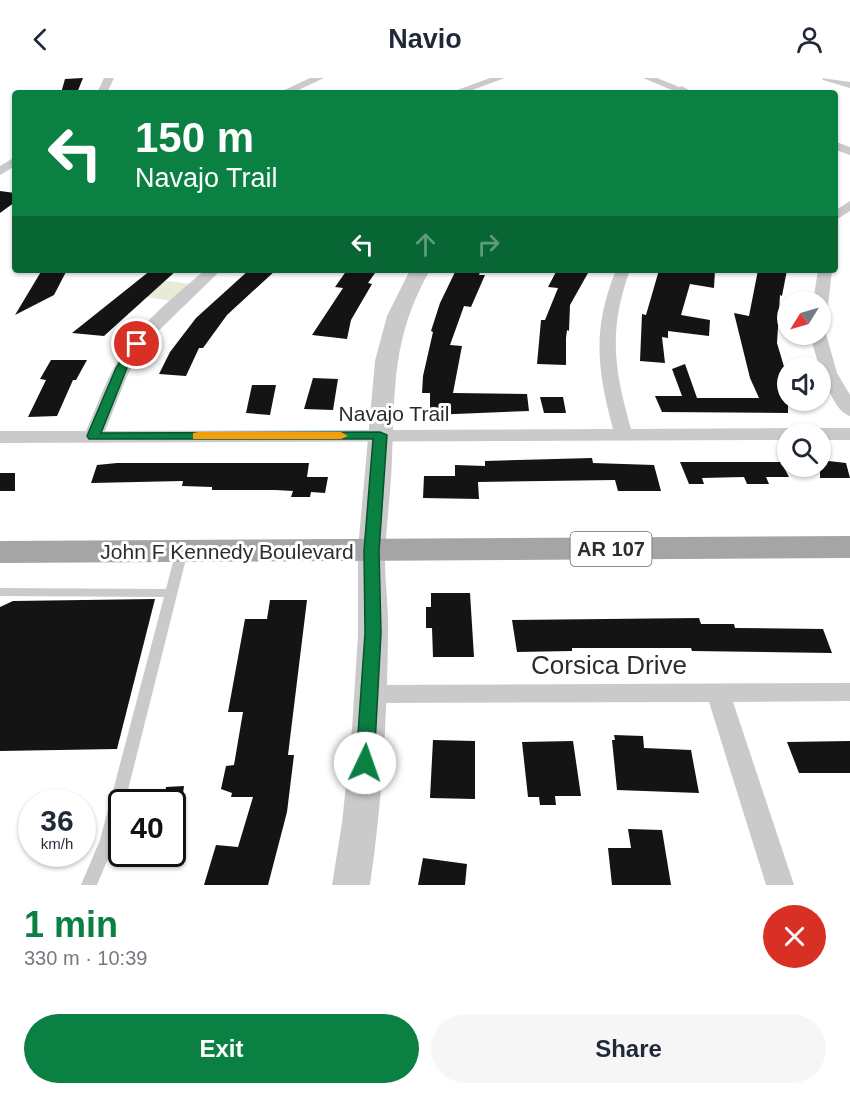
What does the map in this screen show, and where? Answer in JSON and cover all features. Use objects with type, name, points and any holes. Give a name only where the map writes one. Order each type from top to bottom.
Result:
[{"type":"main road","name":"John F Kennedy Boulevard","points":[[0,552],[850,547]]},
{"type":"street","points":[[290,90],[319,78]]},
{"type":"street","points":[[463,90],[500,78]]},
{"type":"street","points":[[648,78],[676,90]]},
{"type":"street","points":[[827,78],[850,85]]},
{"type":"street","points":[[2,176],[12,164]]},
{"type":"street","points":[[838,214],[850,205]]},
{"type":"street","points":[[93,436],[130,353],[151,328],[211,273]]},
{"type":"street","points":[[351,885],[361,831],[373,633],[372,551],[386,349],[397,310],[418,273]]},
{"type":"street","points":[[622,273],[608,311],[605,357],[623,434]]},
{"type":"street","points":[[822,291],[825,273]]},
{"type":"street","points":[[821,345],[829,373],[850,411]]},
{"type":"street","name":"Navajo Trail","points":[[0,437],[777,434]]},
{"type":"street","points":[[831,434],[850,434]]},
{"type":"street","name":"Corsica Drive","points":[[369,694],[850,692]]},
{"type":"street","points":[[718,693],[780,885]]},
{"type":"lane","points":[[89,885],[108,840],[182,551]]},
{"type":"lane","points":[[0,592],[171,593]]},
{"type":"green space","points":[[149,278],[190,284],[171,301],[147,297]]},
{"type":"building","points":[[83,78],[78,90],[62,90],[65,79]]},
{"type":"building","points":[[0,191],[12,193],[12,204],[0,213]]},
{"type":"building","points":[[40,273],[65,273],[54,295],[15,315]]},
{"type":"building","points":[[147,273],[174,273],[104,336],[72,333]]},
{"type":"building","points":[[246,273],[273,273],[227,315],[203,348],[199,348],[186,376],[159,374],[170,352],[196,318]]},
{"type":"building","points":[[345,273],[375,273],[368,283],[372,284],[351,320],[347,339],[312,335],[343,288],[335,287]]},
{"type":"building","points":[[455,273],[485,275],[471,307],[464,306],[450,345],[462,346],[453,393],[527,394],[529,411],[430,415],[430,393],[422,393],[423,376],[433,332],[431,331],[440,303]]},
{"type":"building","points":[[555,273],[588,273],[570,305],[566,365],[537,364],[541,320],[545,320],[558,288],[548,287]]},
{"type":"building","points":[[658,273],[715,273],[714,288],[690,284],[681,315],[710,320],[709,336],[668,331],[668,338],[662,337],[665,363],[640,361],[642,314],[646,315]]},
{"type":"building","points":[[757,273],[786,273],[783,291],[777,291],[777,345],[781,357],[777,357],[777,411],[788,411],[788,413],[662,412],[655,396],[682,396],[672,369],[685,364],[697,398],[759,398],[750,378],[734,313],[749,316]]},
{"type":"building","points":[[51,360],[87,360],[76,380],[73,380],[57,416],[28,417],[46,380],[40,379]]},
{"type":"building","points":[[313,378],[338,379],[333,410],[304,409]]},
{"type":"building","points":[[252,385],[276,385],[270,415],[246,413]]},
{"type":"building","points":[[540,397],[563,397],[566,413],[544,413]]},
{"type":"building","points":[[592,458],[593,463],[654,465],[661,491],[618,491],[615,480],[478,482],[479,499],[423,498],[424,476],[455,476],[455,465],[485,466],[485,461]]},
{"type":"building","points":[[831,461],[846,463],[850,478],[820,478],[831,477]]},
{"type":"building","points":[[680,462],[777,462],[777,477],[766,477],[769,484],[747,484],[744,477],[702,478],[704,484],[689,484]]},
{"type":"building","points":[[117,463],[309,463],[307,477],[328,477],[325,493],[311,492],[310,497],[291,497],[293,491],[212,490],[212,487],[182,486],[183,481],[91,483],[97,465]]},
{"type":"building","points":[[0,473],[15,473],[15,491],[0,491]]},
{"type":"building","points":[[431,593],[470,593],[474,657],[433,657],[432,628],[426,628],[426,607],[431,607]]},
{"type":"building","points":[[155,599],[117,749],[0,751],[0,607],[13,601]]},
{"type":"building","points":[[270,600],[307,600],[288,755],[294,755],[287,812],[268,885],[204,885],[216,845],[238,847],[253,797],[231,797],[232,793],[221,789],[226,766],[234,765],[243,712],[228,712],[245,619],[267,619]]},
{"type":"building","points":[[699,618],[701,624],[734,624],[735,628],[823,629],[832,653],[692,651],[691,648],[572,648],[572,651],[517,652],[512,620]]},
{"type":"building","points":[[614,735],[643,736],[644,748],[691,750],[699,793],[617,790],[612,740],[615,740]]},
{"type":"building","points":[[433,740],[475,741],[475,799],[430,798]]},
{"type":"building","points":[[573,741],[581,796],[555,796],[556,805],[540,805],[539,797],[528,797],[522,742]]},
{"type":"building","points":[[850,741],[850,773],[799,773],[787,742]]},
{"type":"building","points":[[184,786],[184,789],[166,789],[166,787]]},
{"type":"building","points":[[628,829],[662,830],[671,885],[612,885],[608,848],[631,848]]},
{"type":"building","points":[[423,858],[467,864],[465,885],[418,885]]},
{"type":"slow traffic","points":[[198,436],[341,436]]},
{"type":"route","points":[[137,344],[122,368],[93,436],[380,435],[372,551],[373,633],[365,763]]}]
